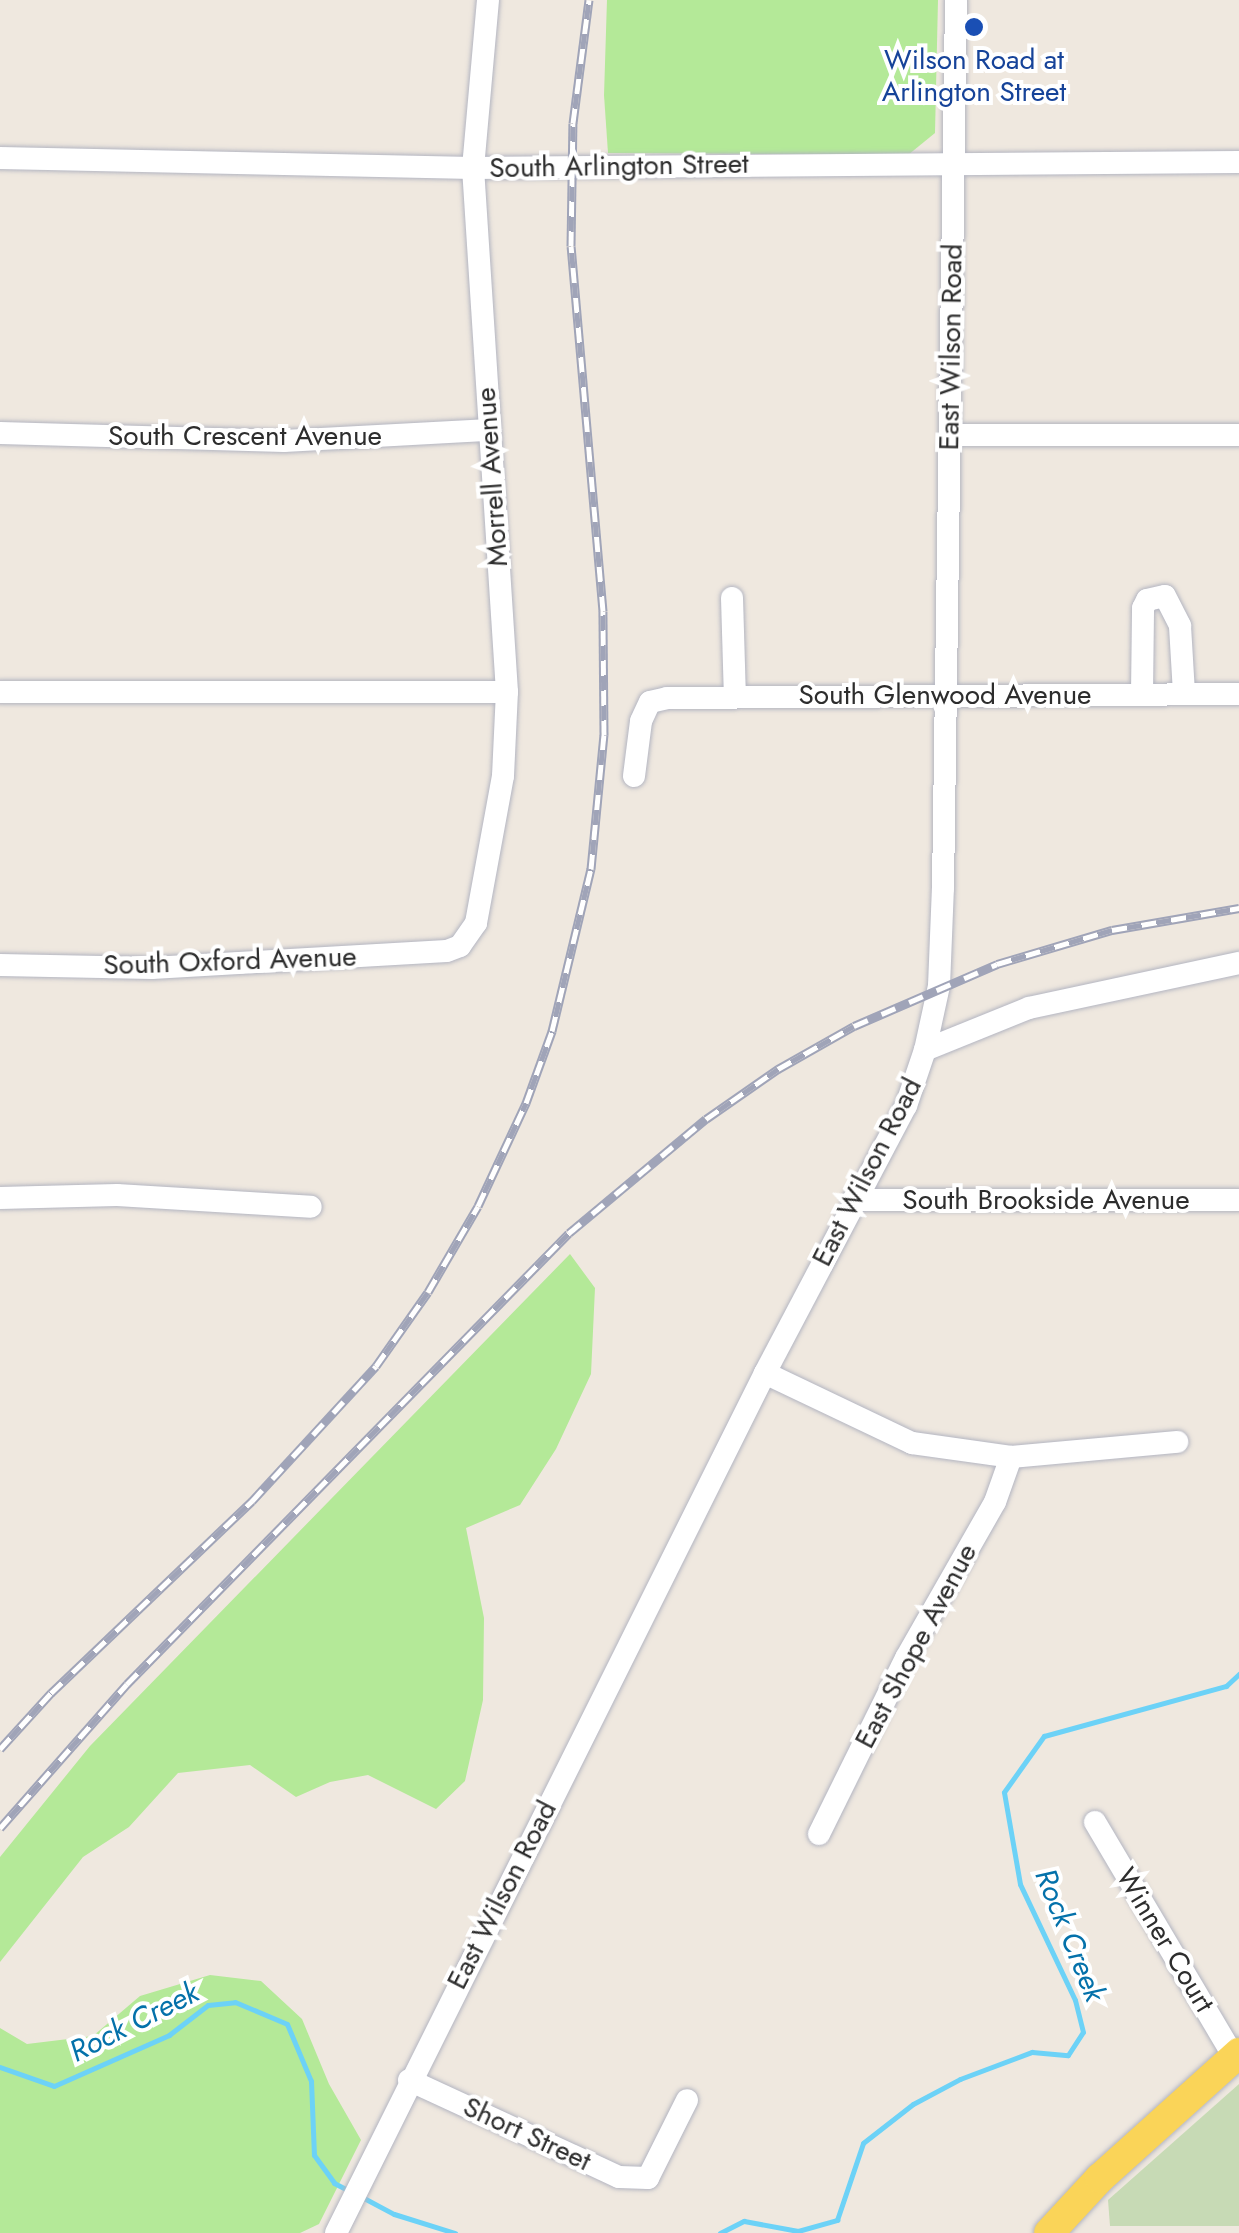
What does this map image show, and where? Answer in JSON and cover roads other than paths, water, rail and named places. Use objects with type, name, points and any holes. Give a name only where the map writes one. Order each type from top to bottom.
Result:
[{"type":"main road","points":[[1049,2233],[1100,2178],[1236,2055]]},
{"type":"street","name":"Morrell Avenue","points":[[460,946],[476,923],[486,878],[504,776],[508,692],[473,168],[488,0]]},
{"type":"street","name":"East Wilson Road","points":[[338,2228],[765,1373],[906,1106],[936,1012],[941,958],[956,0]]},
{"type":"street","name":"South Arlington Street","points":[[0,158],[473,168],[1239,162]]},
{"type":"street","name":"South Crescent Avenue","points":[[0,433],[284,441],[490,430]]},
{"type":"street","points":[[950,436],[1239,435]]},
{"type":"street","points":[[1142,694],[1143,608],[1148,600],[1165,596],[1180,626],[1184,694]]},
{"type":"street","points":[[732,598],[736,697]]},
{"type":"street","points":[[0,692],[508,692]]},
{"type":"street","name":"South Glenwood Avenue","points":[[634,776],[641,721],[650,702],[946,694],[1239,694]]},
{"type":"street","name":"South Oxford Avenue","points":[[0,965],[152,968],[447,951],[460,946]]},
{"type":"street","points":[[925,1050],[1029,1008],[1239,964]]},
{"type":"street","points":[[0,1198],[117,1194],[311,1207]]},
{"type":"street","name":"South Brookside Avenue","points":[[853,1200],[1239,1200]]},
{"type":"street","points":[[765,1373],[912,1443],[1011,1458],[1178,1442]]},
{"type":"street","name":"East Shope Avenue","points":[[818,1834],[906,1658],[995,1502],[1011,1458]]},
{"type":"street","name":"Winner Court","points":[[1096,1822],[1236,2055]]},
{"type":"street","name":"Short Street","points":[[409,2080],[619,2176],[648,2178],[687,2100]]},
{"type":"waterway","name":"Rock Creek","points":[[720,2233],[744,2221],[798,2231],[837,2220],[863,2143],[913,2104],[960,2079],[1032,2052],[1068,2055],[1083,2032],[1075,2000],[1020,1884],[1004,1792],[1044,1736],[1226,1686],[1239,1674]]},
{"type":"waterway","name":"Rock Creek","points":[[0,2067],[54,2086],[169,2035],[208,2005],[235,2002],[287,2024],[311,2081],[314,2155],[334,2183],[350,2191]]},
{"type":"waterway","name":"Rock Creek","points":[[360,2196],[394,2214],[455,2233]]},
{"type":"railway","points":[[0,1749],[51,1693],[252,1501],[376,1366],[428,1292],[478,1206],[526,1103],[552,1031],[591,869],[604,735],[603,611],[571,246],[573,123],[589,0]]},
{"type":"railway","points":[[0,1828],[127,1684],[569,1233],[706,1119],[778,1069],[854,1026],[997,964],[1112,930],[1239,908]]},
{"type":"place","name":"Wilson Road at Arlington Street","points":[[974,27]]}]
